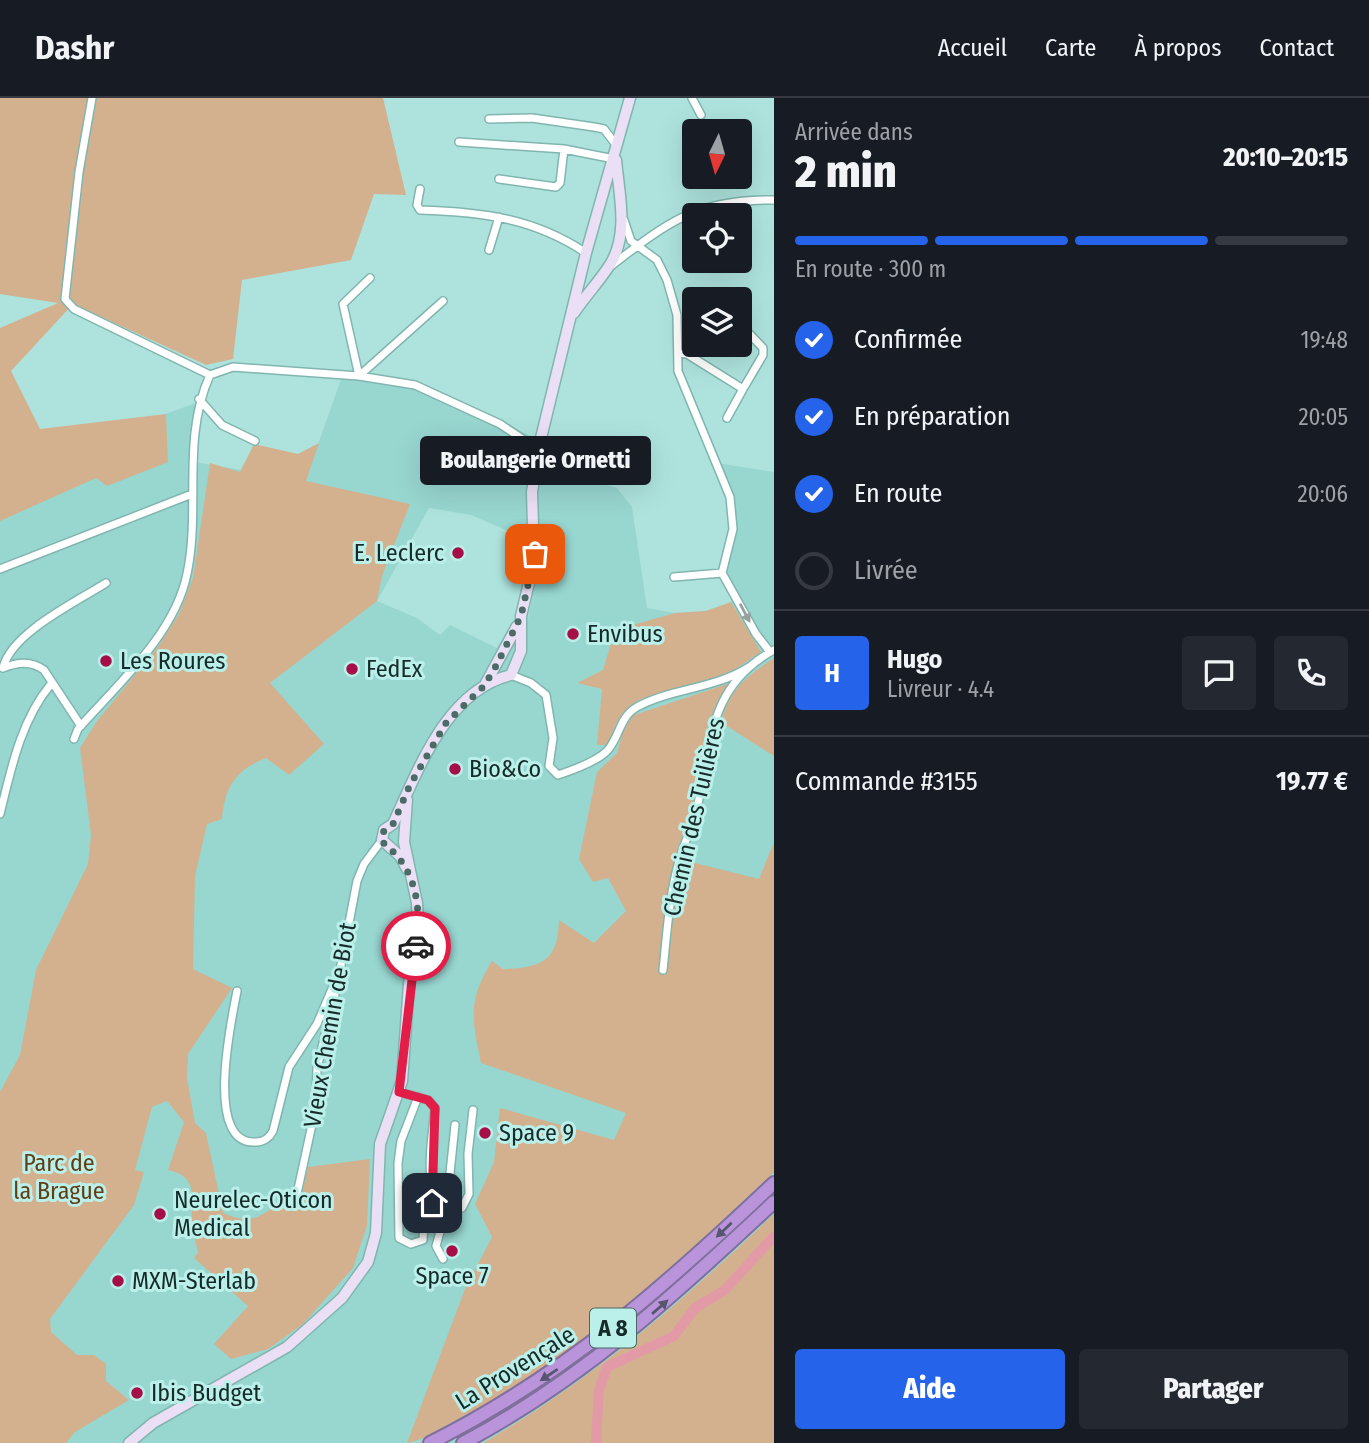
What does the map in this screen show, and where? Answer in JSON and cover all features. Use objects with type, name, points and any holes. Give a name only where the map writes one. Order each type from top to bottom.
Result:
[{"type":"highway","name":"La Provençale","points":[[430,1443],[507,1402],[588,1348],[665,1285],[774,1183]]},
{"type":"highway","name":"La Provençale","points":[[463,1443],[535,1402],[601,1356],[664,1304],[774,1202]]},
{"type":"main road","points":[[484,686],[508,676],[516,665],[521,616],[534,562],[532,492],[539,450],[586,253],[630,98]]},
{"type":"main road","points":[[570,319],[606,270],[617,248],[621,211],[616,152]]},
{"type":"main road","points":[[602,204],[613,202],[621,211]]},
{"type":"main road","points":[[582,270],[596,273],[606,270]]},
{"type":"main road","points":[[410,876],[387,845],[384,830],[393,824],[410,785],[453,714],[484,686],[521,616]]},
{"type":"main road","points":[[508,641],[520,644]]},
{"type":"main road","points":[[496,666],[498,672],[508,676]]},
{"type":"main road","points":[[135,1443],[146,1432],[278,1353],[342,1298],[368,1262],[376,1233],[377,1155],[399,1092],[407,1041],[409,984],[418,924],[417,903],[404,837],[410,785]]},
{"type":"main road","points":[[393,824],[404,837]]},
{"type":"main road","points":[[387,845],[404,837]]},
{"type":"main road","points":[[129,1443],[153,1423],[231,1382]]},
{"type":"street","points":[[92,98],[79,172],[65,299],[82,313],[210,375],[233,367],[359,376],[415,385],[500,424],[539,450]]},
{"type":"street","points":[[692,98],[701,116]]},
{"type":"street","points":[[489,119],[532,118],[604,129],[616,152]]},
{"type":"street","points":[[458,142],[616,152]]},
{"type":"street","points":[[499,179],[556,187],[560,183],[564,149]]},
{"type":"street","points":[[420,189],[417,205],[420,210],[478,211],[553,233],[586,253]]},
{"type":"street","points":[[606,270],[638,245],[700,208],[730,201],[774,200]]},
{"type":"street","points":[[621,211],[631,241],[657,260],[671,289],[677,315],[677,365],[724,478],[733,513],[732,542],[722,573],[674,577]]},
{"type":"street","points":[[489,250],[499,217]]},
{"type":"street","points":[[359,376],[343,304],[370,278]]},
{"type":"street","points":[[359,376],[443,301]]},
{"type":"street","points":[[727,418],[763,355],[762,348],[752,337]]},
{"type":"street","points":[[678,353],[682,353]]},
{"type":"street","points":[[692,357],[743,389]]},
{"type":"street","points":[[74,739],[81,726],[152,642],[170,615],[187,574],[199,399],[210,375]]},
{"type":"street","points":[[199,399],[222,425],[255,441]]},
{"type":"street","points":[[0,569],[192,494]]},
{"type":"street","name":"Chemin des Tuilières","points":[[663,970],[679,859],[697,808],[704,757],[719,707],[749,667],[772,651],[756,634],[722,573]]},
{"type":"street","points":[[2,668],[6,654],[23,636],[106,583]]},
{"type":"street","points":[[2,668],[12,664],[37,664],[44,670],[81,726]]},
{"type":"street","points":[[516,665],[528,682]]},
{"type":"street","points":[[508,676],[528,682],[547,695],[553,738],[550,766],[555,774],[561,775],[606,751],[620,723],[640,705],[733,677],[749,667]]},
{"type":"street","points":[[0,814],[16,754],[36,702],[51,684]]},
{"type":"street","name":"Vieux Chemin de Biot","points":[[295,1203],[314,1114],[317,1068],[359,874],[375,852],[387,845]]},
{"type":"street","points":[[237,991],[225,1063],[226,1102],[234,1131],[245,1140],[258,1142],[267,1138],[273,1130],[289,1067],[324,1010],[340,965]]},
{"type":"street","points":[[399,1092],[428,1100],[435,1108],[432,1203],[442,1225],[436,1246],[443,1259]]},
{"type":"street","points":[[418,1097],[401,1141],[398,1163],[399,1238],[411,1244],[423,1240],[424,1222]]},
{"type":"street","points":[[432,1182],[436,1196],[444,1207],[458,1209],[465,1205],[469,1194],[468,1154],[473,1110]]},
{"type":"street","points":[[455,1125],[450,1172],[458,1209]]},
{"type":"shaded area","points":[[344,371],[406,379],[553,446],[546,468],[617,488],[632,507],[647,608],[675,613],[706,611],[731,602],[730,585],[722,573],[733,513],[717,463],[774,472],[774,1443],[0,1443],[0,458],[143,422],[196,403],[195,462],[305,481]],"holes":[[[429,508],[471,515],[543,546],[524,638],[506,633],[497,648],[450,625],[440,635],[417,618],[377,601]]]},
{"type":"green space","points":[[0,98],[383,98],[406,195],[374,194],[351,260],[242,280],[233,359],[206,365],[73,304],[11,371],[40,429],[166,414],[168,462],[107,486],[96,478],[0,521],[0,328],[58,303],[0,294]]},
{"type":"green space","name":"Parc de la Brague","points":[[319,443],[306,481],[410,504],[382,576],[377,601],[270,683],[324,744],[289,775],[266,758],[247,768],[229,788],[222,819],[207,824],[195,876],[193,969],[232,988],[188,1054],[187,1078],[195,1123],[206,1133],[223,1213],[248,1219],[260,1216],[281,1202],[299,1207],[308,1167],[370,1159],[367,1226],[353,1268],[303,1324],[268,1349],[231,1359],[214,1344],[248,1306],[194,1258],[198,1253],[192,1223],[191,1189],[185,1178],[168,1170],[184,1122],[167,1101],[152,1107],[135,1170],[144,1172],[134,1205],[50,1319],[51,1332],[77,1355],[94,1355],[106,1364],[106,1381],[129,1400],[75,1432],[66,1443],[0,1443],[0,1092],[20,1055],[36,970],[88,864],[91,835],[80,748],[97,721],[158,647],[179,614],[193,578],[210,463],[240,472],[254,444],[298,454]]},
{"type":"green space","points":[[731,602],[761,652],[728,674],[639,700],[619,719],[608,745],[597,745],[602,689],[577,683],[603,670],[615,630],[675,613],[706,611]]},
{"type":"green space","points":[[774,658],[774,756],[722,723],[728,702],[740,685]]},
{"type":"green space","points":[[733,682],[711,720],[683,860],[759,879],[774,842],[774,1172],[701,1240],[586,1337],[504,1393],[427,1436],[407,1443],[465,1289],[492,1237],[475,1204],[494,1162],[500,1108],[614,1140],[626,1113],[481,1063],[474,1022],[478,988],[492,961],[503,969],[528,967],[545,960],[555,945],[559,920],[594,943],[626,911],[608,878],[593,882],[579,859],[597,772],[617,753],[624,728],[634,715]]},
{"type":"green space","points":[[774,1214],[774,1443],[483,1443],[562,1392],[635,1338]]},
{"type":"waterway","points":[[596,1443],[599,1390],[607,1367],[674,1336],[695,1308],[725,1290],[774,1236]]},
{"type":"way so far","points":[[416,946],[418,908],[412,879],[400,856],[382,841],[382,833],[386,827],[393,824],[410,785],[446,723],[484,686],[496,666],[505,643],[514,633],[521,616],[535,554]]},
{"type":"place","name":"E. Leclerc","points":[[458,553]]},
{"type":"place","name":"Boulangerie Ornetti","points":[[535,554]]},
{"type":"place","name":"Envibus","points":[[573,634]]},
{"type":"place","name":"Les Roures","points":[[106,661]]},
{"type":"place","name":"FedEx","points":[[352,669]]},
{"type":"place","name":"Bio&Co","points":[[455,769]]},
{"type":"place","name":"Space 9","points":[[485,1133]]},
{"type":"place","name":"Neurelec-Oticon Medical","points":[[160,1214]]},
{"type":"place","name":"Space 7","points":[[452,1251]]},
{"type":"place","name":"MXM-Sterlab","points":[[118,1281]]},
{"type":"place","name":"Ibis Budget","points":[[137,1393]]},
{"type":"route","points":[[416,946],[409,984],[407,1041],[399,1092],[428,1100],[435,1108],[432,1203]]}]
